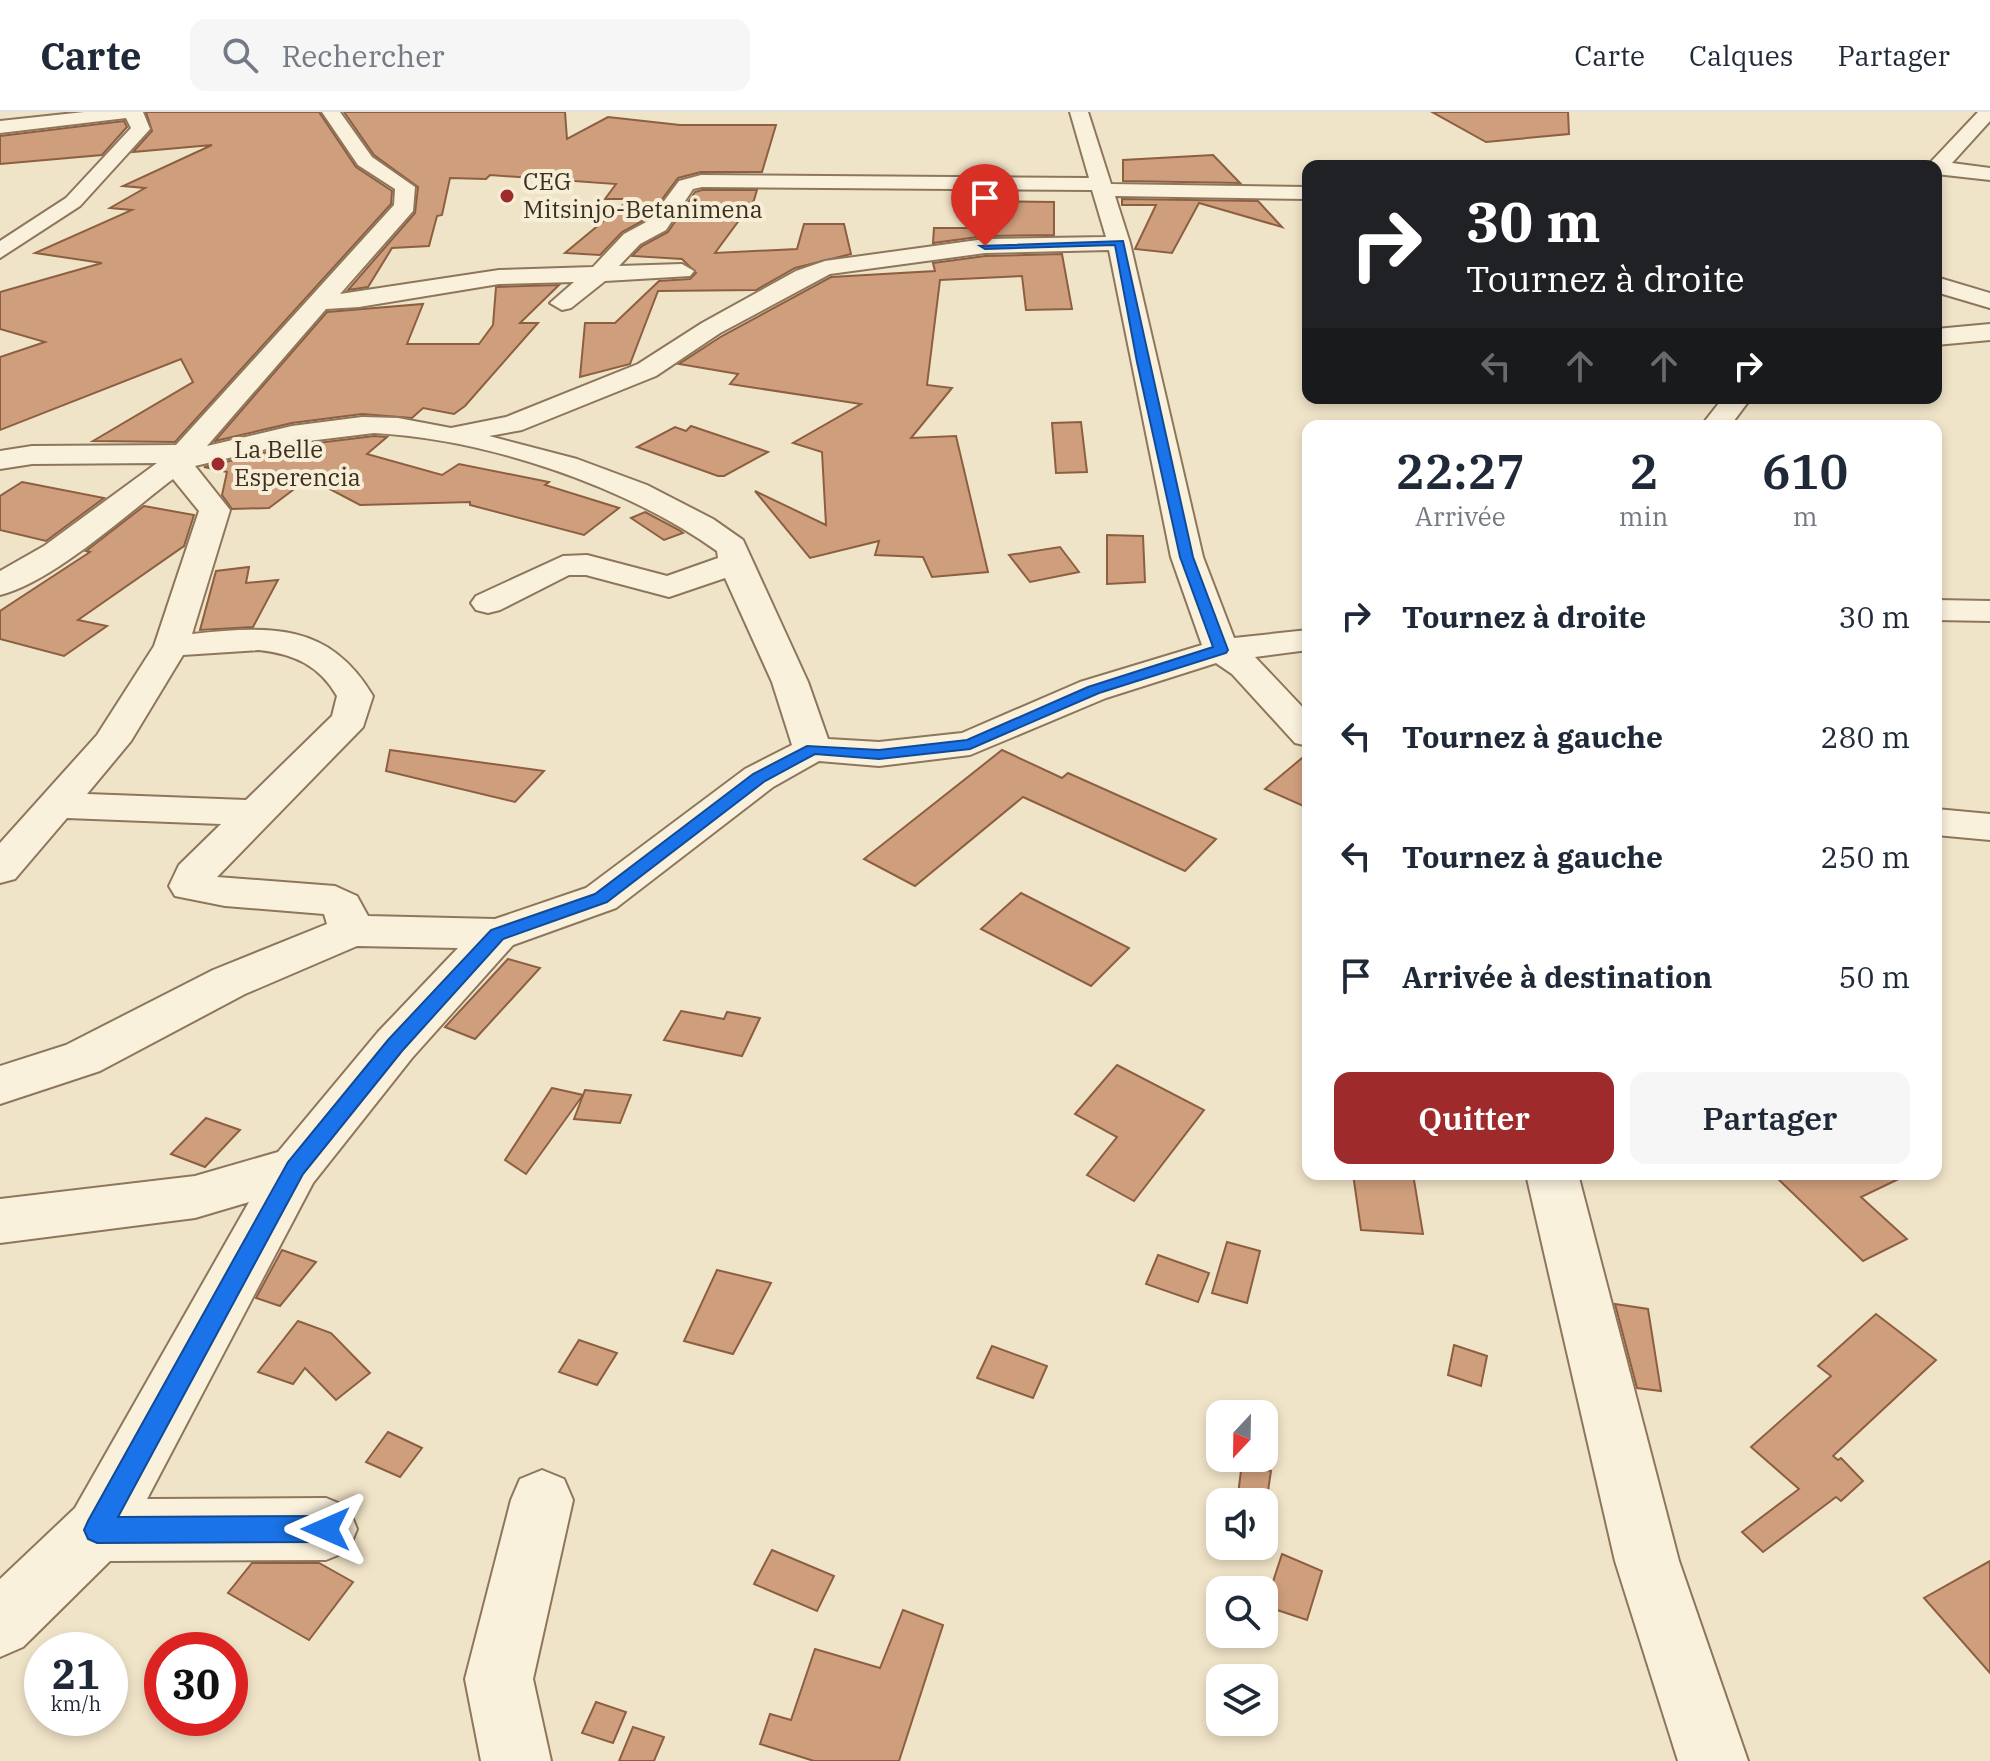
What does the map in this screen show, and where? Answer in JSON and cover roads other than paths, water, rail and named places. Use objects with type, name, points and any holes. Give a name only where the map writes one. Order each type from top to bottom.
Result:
[{"type":"street","points":[[0,127],[132,112],[141,129],[73,202],[0,251]]},
{"type":"street","points":[[0,585],[55,553],[180,458],[323,302],[405,206],[405,187],[365,161],[331,112]]},
{"type":"street","points":[[1079,112],[1119,243],[1142,362],[1187,557],[1221,650],[1245,666],[1302,728]]},
{"type":"street","points":[[1942,161],[1988,112]]},
{"type":"street","points":[[1942,168],[1990,174]]},
{"type":"street","points":[[562,303],[600,273],[632,239],[658,225],[686,185],[701,181],[1302,193]]},
{"type":"street","points":[[431,433],[475,431],[512,424],[647,370],[711,328],[804,276],[825,268],[985,246],[1119,243]]},
{"type":"street","points":[[323,302],[359,300],[499,277],[682,271]]},
{"type":"street","points":[[1942,286],[1990,301]]},
{"type":"street","points":[[1942,336],[1990,332]]},
{"type":"street","points":[[1720,420],[1732,404]]},
{"type":"street","points":[[0,460],[32,455],[180,458],[301,432],[366,425],[431,433],[525,453],[590,472],[645,494],[701,523],[732,547],[735,563],[790,682],[813,749]]},
{"type":"street","points":[[0,869],[112,741],[171,646],[215,510],[194,488],[180,458]]},
{"type":"street","points":[[488,603],[563,566],[587,565],[669,587],[735,563]]},
{"type":"street","points":[[1942,610],[1990,611]]},
{"type":"street","points":[[171,646],[272,641],[308,649],[338,670],[355,696],[350,719],[194,875],[190,886],[223,894],[270,893],[335,901],[342,906],[352,931]]},
{"type":"street","points":[[0,1085],[83,1058],[229,982],[352,931],[497,934],[601,898],[759,778],[813,749],[879,754],[970,744],[1093,690],[1221,650],[1302,641]]},
{"type":"street","points":[[56,805],[254,813]]},
{"type":"street","points":[[1942,823],[1990,827]]},
{"type":"street","points":[[0,1624],[97,1530],[295,1168],[395,1045],[497,934]]},
{"type":"street","points":[[0,1221],[195,1197],[295,1168]]},
{"type":"street","points":[[1553,1180],[1647,1561],[1713,1761]]},
{"type":"street","points":[[516,1761],[499,1679],[542,1500]]},
{"type":"street","points":[[97,1530],[326,1529]]},
{"type":"place","name":"CEG Mitsinjo-Betanimena","points":[[507,196]]},
{"type":"place","name":"La Belle Esperencia","points":[[218,464]]}]
